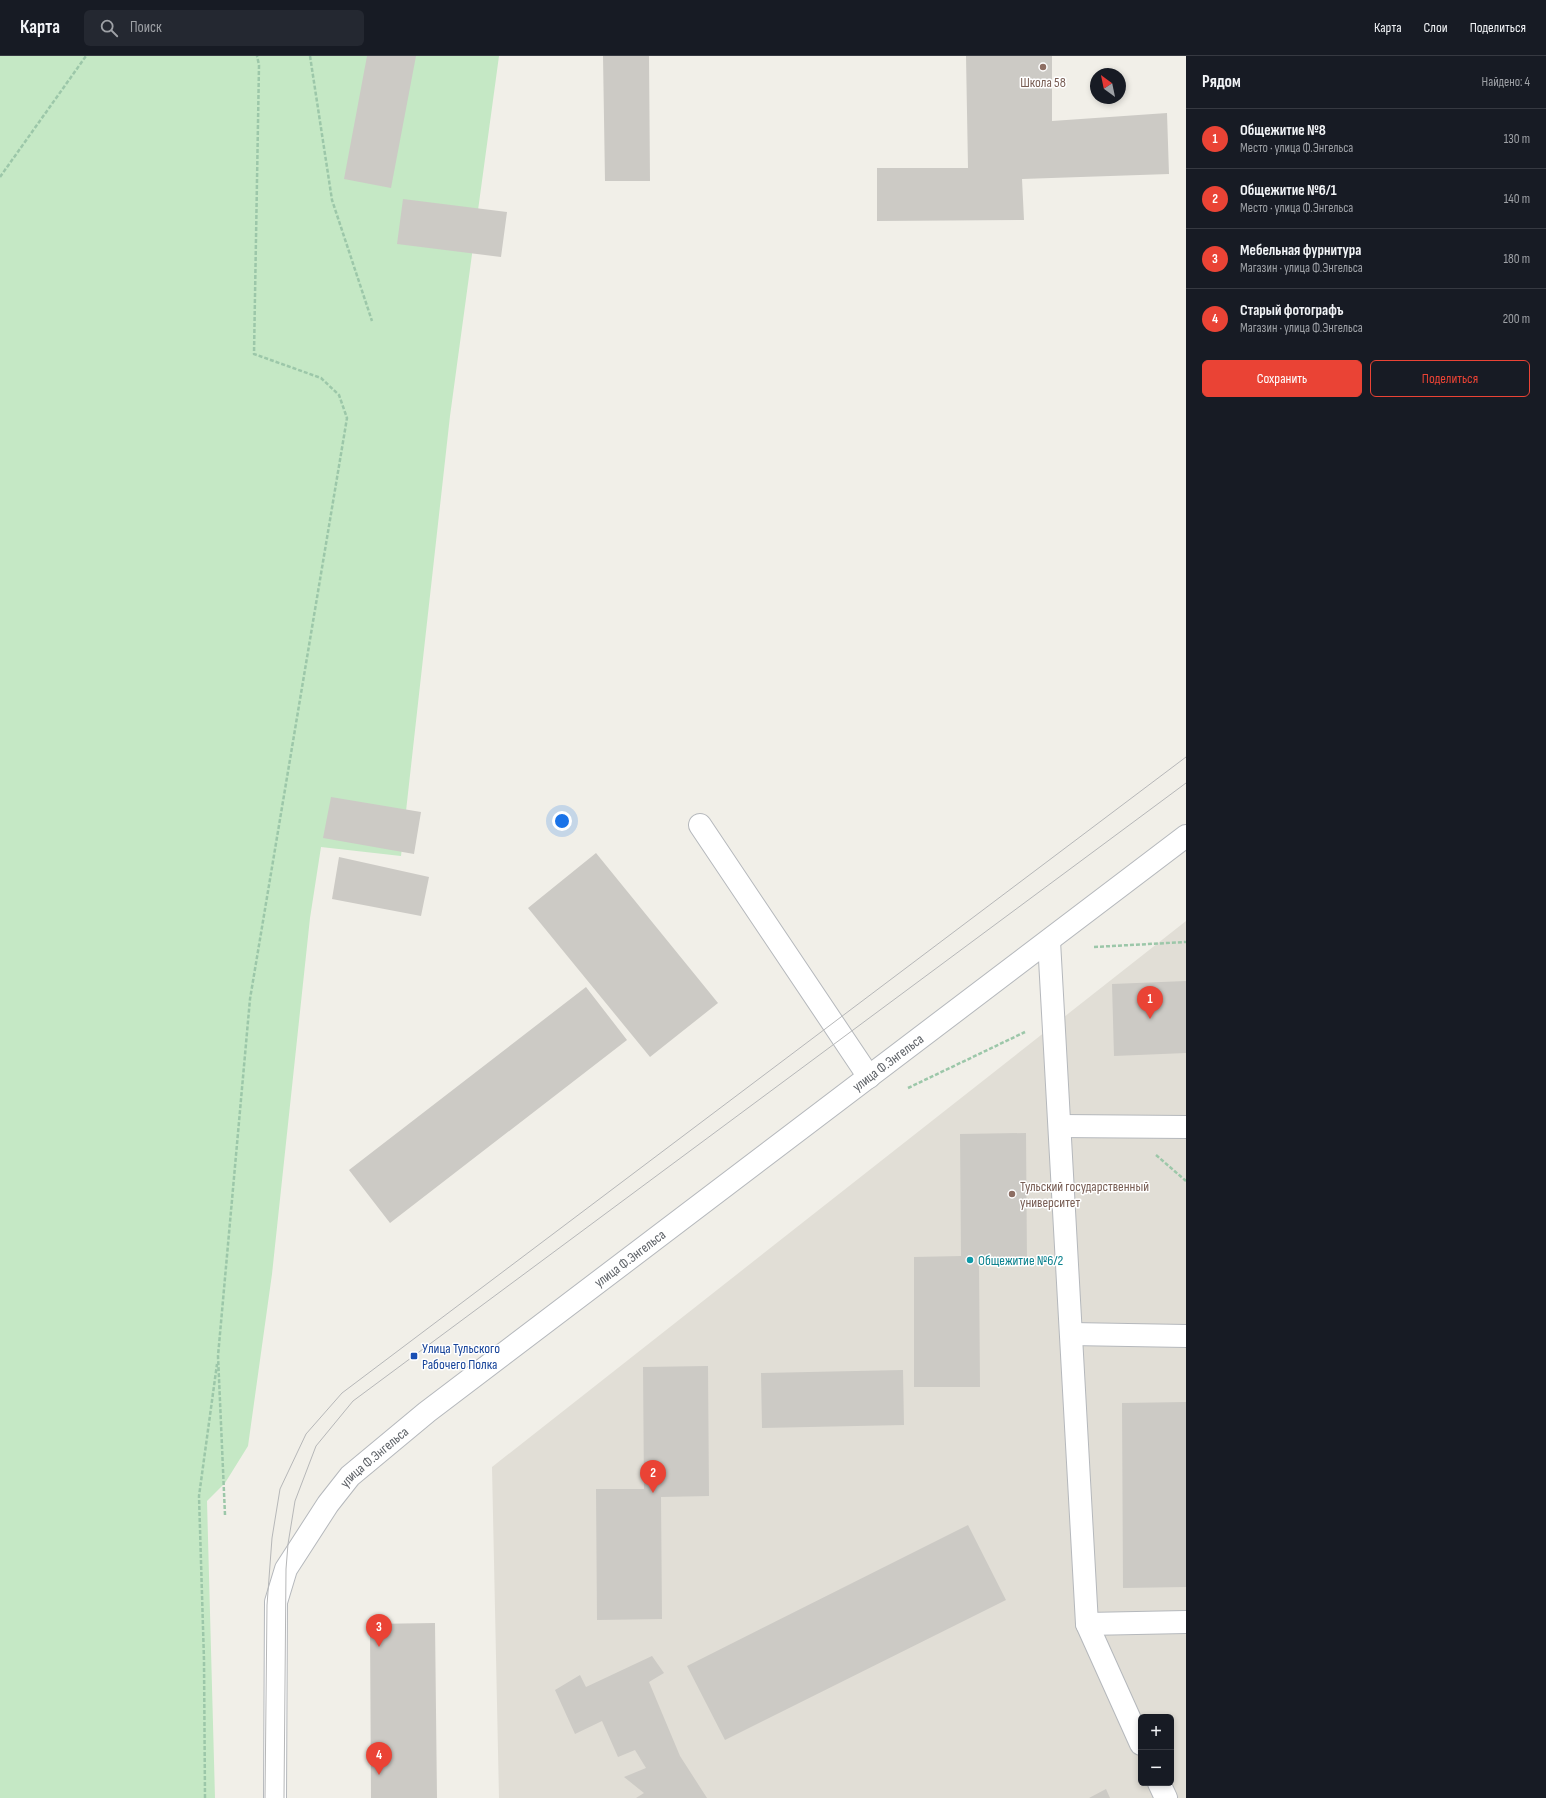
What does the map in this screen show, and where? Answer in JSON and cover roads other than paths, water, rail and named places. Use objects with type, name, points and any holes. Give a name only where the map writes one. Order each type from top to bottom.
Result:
[{"type":"street","points":[[700,825],[869,1077]]},
{"type":"street","name":"улица Ф.Энгельса","points":[[275,1798],[276,1602],[286,1569],[328,1504],[350,1476],[427,1412],[1186,836]]},
{"type":"street","points":[[1049,940],[1055,1018],[1087,1624],[1138,1737]]},
{"type":"street","points":[[1060,1126],[1186,1126]]},
{"type":"street","points":[[1071,1334],[1186,1336]]},
{"type":"street","points":[[1087,1624],[1186,1622]]},
{"type":"street","points":[[1160,1786],[1166,1798]]},
{"type":"tram line","points":[[265,1798],[267,1605],[272,1538],[280,1489],[306,1434],[342,1393],[1186,757]]},
{"type":"tram line","points":[[284,1798],[286,1569],[288,1544],[295,1501],[316,1446],[353,1401],[1186,783]]},
{"type":"place","name":"Школа 58","points":[[1043,67]]},
{"type":"place","name":"Общежитие №8","points":[[1150,1019]]},
{"type":"place","name":"Тульский государственный университет","points":[[1012,1194]]},
{"type":"place","name":"Общежитие №6/2","points":[[970,1260]]},
{"type":"place","name":"Улица Тульского Рабочего Полка","points":[[414,1356]]},
{"type":"place","name":"Общежитие №6/1","points":[[653,1493]]},
{"type":"place","name":"Мебельная фурнитура","points":[[379,1647]]},
{"type":"place","name":"Старый фотографъ","points":[[379,1775]]}]
